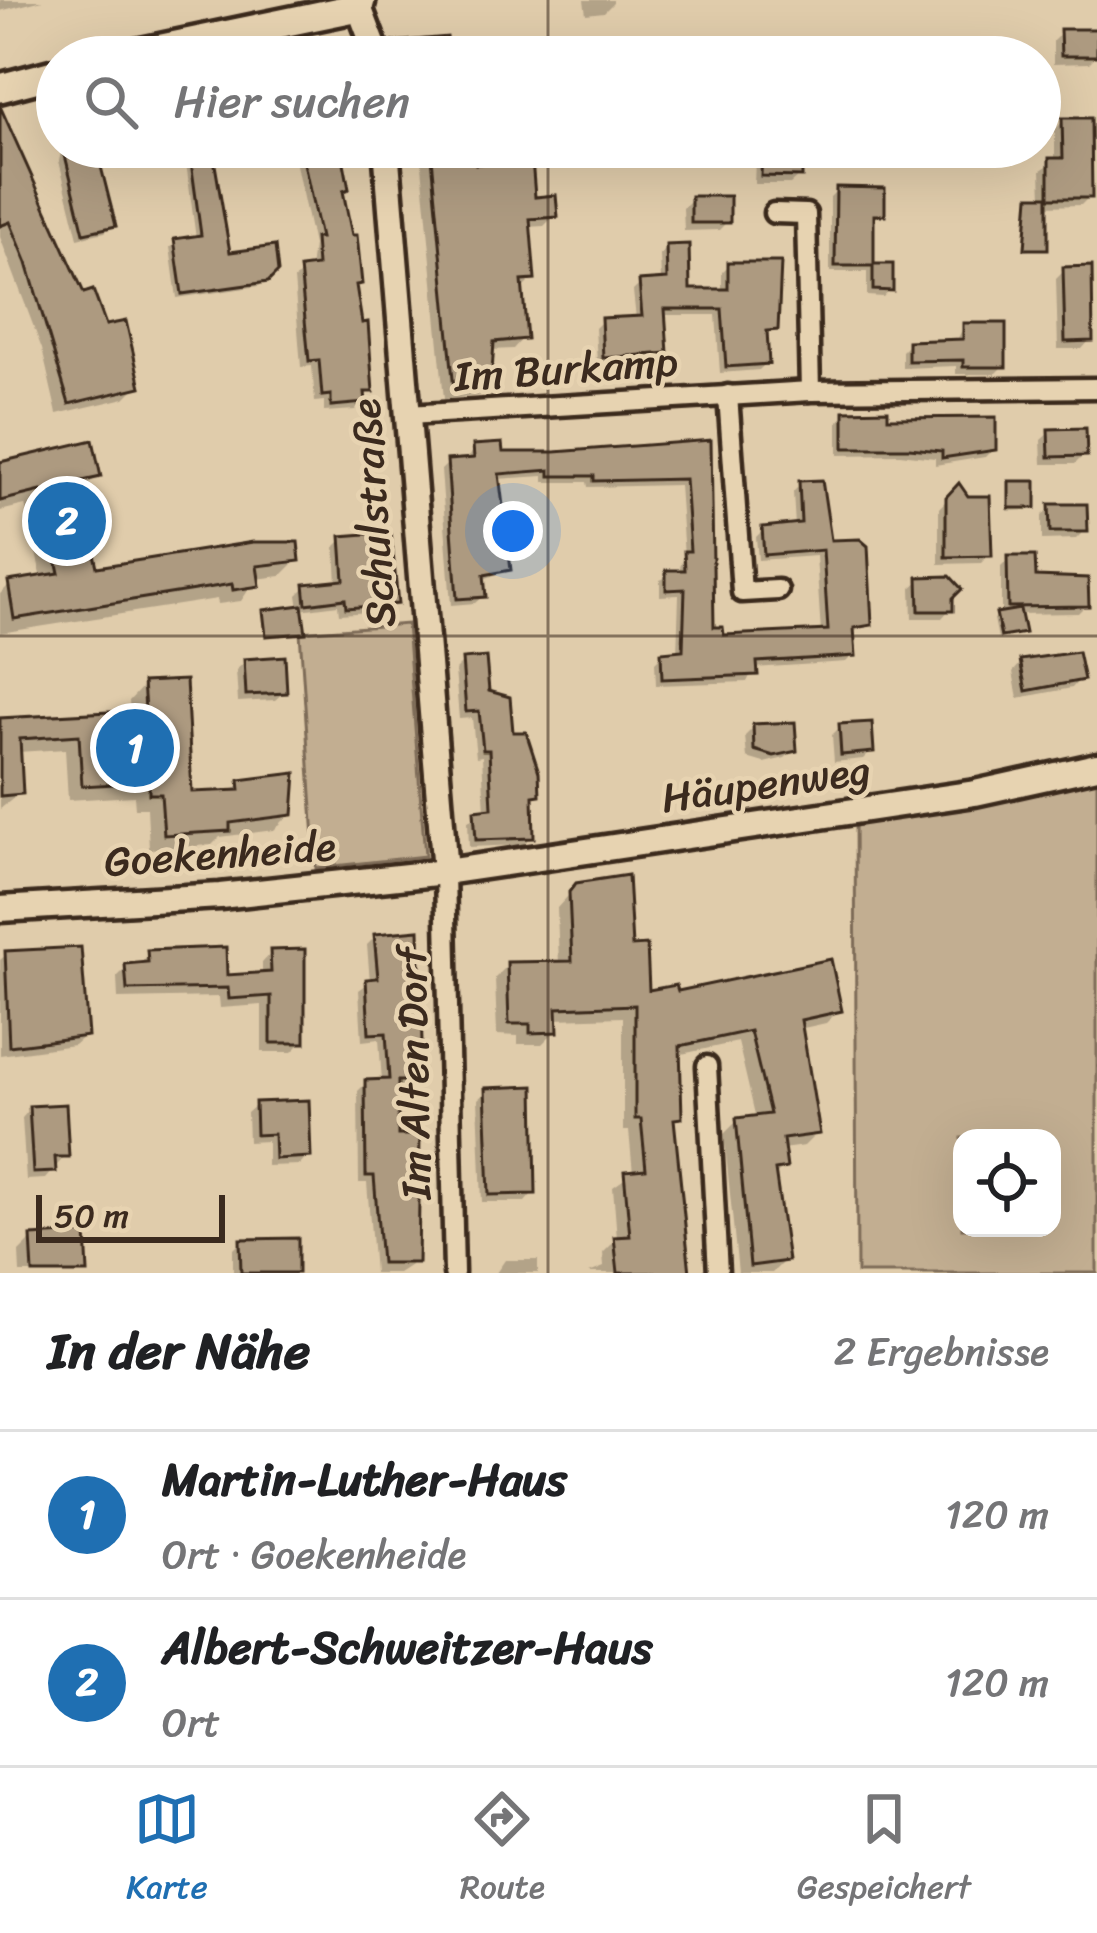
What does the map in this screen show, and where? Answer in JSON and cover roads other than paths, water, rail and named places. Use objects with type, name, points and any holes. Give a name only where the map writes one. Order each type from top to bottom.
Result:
[{"type":"main road","points":[[213,36],[360,3]]},
{"type":"main road","points":[[0,88],[36,79]]},
{"type":"street","points":[[360,3],[371,36]]},
{"type":"street","name":"Schulstraße","points":[[388,168],[445,872]]},
{"type":"street","points":[[774,213],[806,214],[811,391]]},
{"type":"street","name":"Im Burkamp","points":[[408,415],[811,391],[1097,388]]},
{"type":"street","name":"Im Burkamp","points":[[728,395],[742,592],[778,590]]},
{"type":"street","name":"Häupenweg","points":[[445,872],[975,793],[1097,766]]},
{"type":"street","name":"Goekenheide","points":[[0,909],[220,896],[445,872]]},
{"type":"street","name":"Im Alten Dorf","points":[[445,872],[454,1273]]},
{"type":"street","points":[[706,1066],[718,1273]]},
{"type":"place","name":"Albert-Schweitzer-Haus","points":[[67,521]]},
{"type":"place","name":"Martin-Luther-Haus","points":[[135,748]]}]
